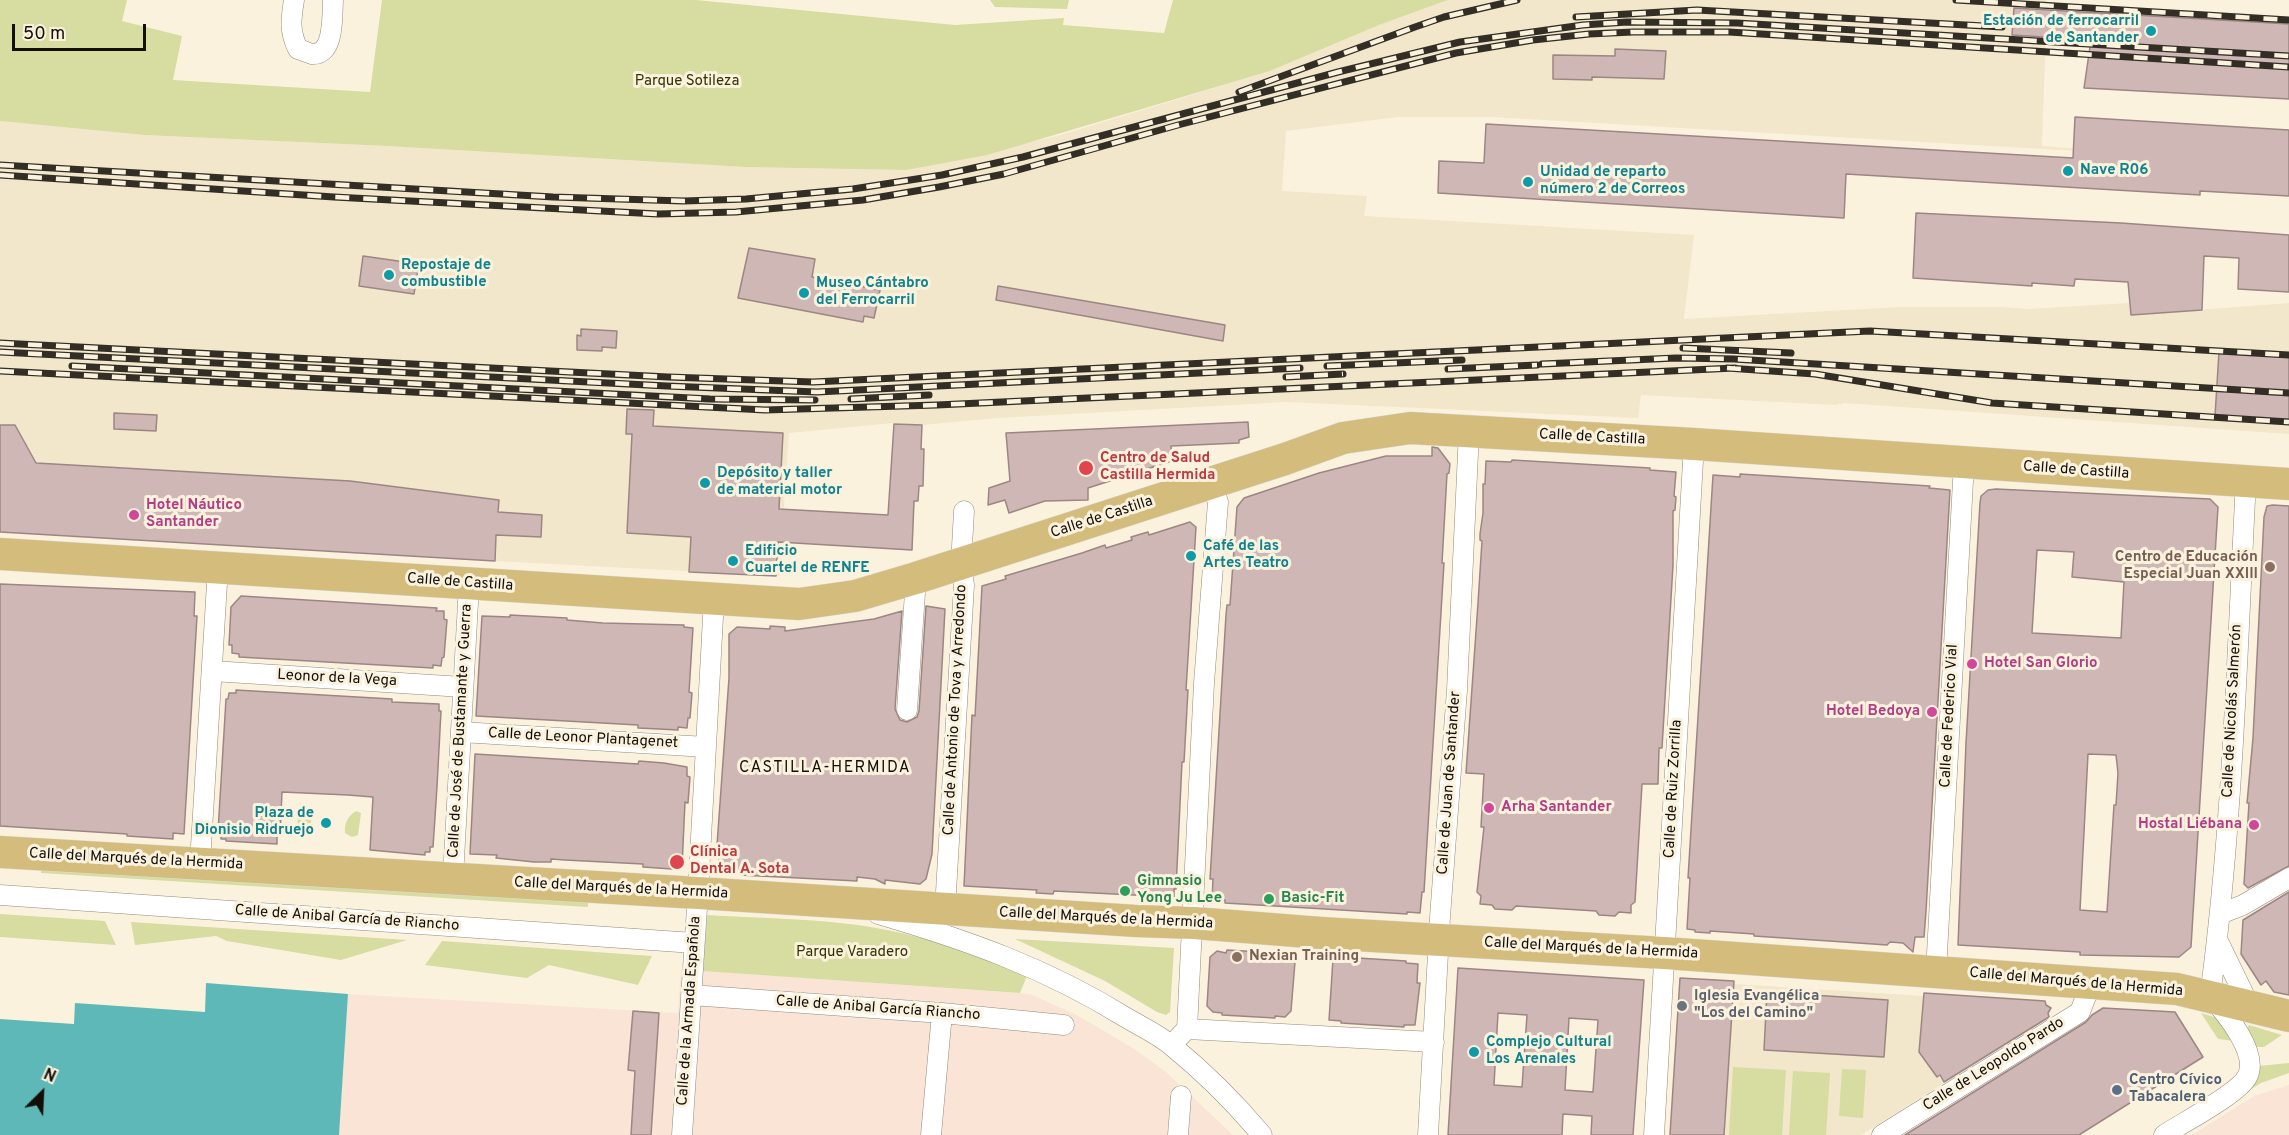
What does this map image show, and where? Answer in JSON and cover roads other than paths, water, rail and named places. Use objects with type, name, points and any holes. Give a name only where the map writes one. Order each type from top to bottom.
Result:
[{"type":"main road","name":"Calle de Castilla","points":[[0,554],[799,604],[855,596],[961,565],[1343,438],[1410,428],[1694,444],[1964,474],[2126,475],[2289,484]]},
{"type":"main road","name":"Calle del Marqués de la Hermida","points":[[0,852],[201,851],[453,878],[838,903],[1664,953],[1936,959],[2091,983],[2176,989],[2289,1016]]},
{"type":"street","points":[[294,0],[290,25],[292,38],[298,49],[313,54],[321,52],[331,35],[333,0]]},
{"type":"street","name":"Calle de Juan de Santander","points":[[1428,1135],[1457,690],[1469,431]]},
{"type":"street","name":"Calle de Ruiz Zorrilla","points":[[1654,1135],[1694,444]]},
{"type":"street","name":"Calle de Federico Vial","points":[[1936,959],[1964,474]]},
{"type":"street","name":"Calle de Nicolás Salmerón","points":[[2211,996],[2218,941],[2231,766],[2246,480]]},
{"type":"street","points":[[1187,1029],[1204,683],[1218,502],[1211,483]]},
{"type":"street","name":"Calle de Antonio de Tova y Arredondo","points":[[945,909],[964,585],[961,565],[964,511]]},
{"type":"street","points":[[201,851],[218,567]]},
{"type":"street","points":[[907,710],[916,578]]},
{"type":"street","name":"Calle de José de Bustamante y Guerra","points":[[453,878],[469,584]]},
{"type":"street","name":"Calle de la Armada Española","points":[[682,1135],[714,599]]},
{"type":"street","name":"Leonor de la Vega","points":[[212,671],[463,687]]},
{"type":"street","name":"Calle de Leonor Plantagenet","points":[[461,732],[706,747]]},
{"type":"street","points":[[2220,914],[2243,905],[2289,878]]},
{"type":"street","name":"Calle de Anibal García de Riancho","points":[[0,895],[694,943]]},
{"type":"street","points":[[838,903],[911,924],[1021,962],[1114,1010],[1170,1044],[1240,1109],[1262,1135]]},
{"type":"street","points":[[2218,941],[2250,1007]]},
{"type":"street","name":"Calle de Leopoldo Pardo","points":[[1882,1135],[2080,1012],[2091,983]]},
{"type":"street","name":"Calle de Anibal García Riancho","points":[[691,995],[942,1013],[1064,1025]]},
{"type":"street","points":[[2164,1135],[2230,1093],[2247,1078],[2250,1069],[2248,1056],[2241,1039],[2230,1017],[2211,996]]},
{"type":"street","points":[[931,1135],[942,1013]]},
{"type":"street","points":[[1170,1044],[1187,1029],[1434,1042]]},
{"type":"street","points":[[1178,1135],[1181,1096]]},
{"type":"water","points":[[206,983],[348,994],[339,1135],[0,1135],[0,1019],[74,1024],[75,1003],[205,1012]]},
{"type":"railway","points":[[1239,92],[1444,17],[1517,0]]},
{"type":"railway","points":[[1956,0],[2289,20]]},
{"type":"railway","points":[[1576,17],[1697,10],[2002,27]]},
{"type":"railway","points":[[0,165],[553,197],[684,201],[746,199],[853,189],[942,175],[1023,157],[1338,72],[1460,42],[1583,25],[1627,22],[1737,23],[2289,56]]},
{"type":"railway","points":[[0,175],[334,197],[658,214],[736,212],[863,200],[1004,174],[1178,125],[1456,53],[1533,40],[1589,34],[1729,32],[2289,67]]},
{"type":"railway","points":[[0,343],[668,377],[813,382],[1870,331],[2289,355]]},
{"type":"railway","points":[[1683,348],[1791,353]]},
{"type":"railway","points":[[0,352],[817,392],[1300,368]]},
{"type":"railway","points":[[1542,364],[1676,358],[1734,359],[2289,393]]},
{"type":"railway","points":[[1327,366],[1462,360]]},
{"type":"railway","points":[[1448,369],[1537,365]]},
{"type":"railway","points":[[72,366],[710,399],[815,400]]},
{"type":"railway","points":[[1727,368],[1815,374],[1992,403],[2289,422]]},
{"type":"railway","points":[[0,371],[765,410],[937,405],[1735,368]]},
{"type":"railway","points":[[1286,377],[1343,374]]},
{"type":"railway","points":[[851,399],[929,395]]},
{"type":"place","name":"Estación de ferrocarril de Santander","points":[[2151,31]]},
{"type":"place","name":"Nave R06","points":[[2068,171]]},
{"type":"place","name":"Unidad de reparto número 2 de Correos","points":[[1528,182]]},
{"type":"place","name":"Repostaje de combustible","points":[[389,275]]},
{"type":"place","name":"Museo Cántabro del Ferrocarril","points":[[804,293]]},
{"type":"place","name":"Centro de Salud Castilla Hermida","points":[[1086,468]]},
{"type":"place","name":"Depósito y taller de material motor","points":[[705,483]]},
{"type":"place","name":"Hotel Náutico Santander","points":[[134,515]]},
{"type":"place","name":"Café de las Artes Teatro","points":[[1191,556]]},
{"type":"place","name":"Edificio Cuartel de RENFE","points":[[733,561]]},
{"type":"place","name":"Centro de Educación Especial Juan XXIII","points":[[2270,567]]},
{"type":"place","name":"Hotel San Glorio","points":[[1972,664]]},
{"type":"place","name":"Hotel Bedoya","points":[[1932,712]]},
{"type":"place","name":"Arha Santander","points":[[1489,808]]},
{"type":"place","name":"Plaza de Dionisio Ridruejo","points":[[326,823]]},
{"type":"place","name":"Hostal Liébana","points":[[2254,825]]},
{"type":"place","name":"Clínica Dental A. Sota","points":[[677,862]]},
{"type":"place","name":"Gimnasio Yong Ju Lee","points":[[1125,891]]},
{"type":"place","name":"Basic-Fit","points":[[1269,899]]},
{"type":"place","name":"Nexian Training","points":[[1237,957]]},
{"type":"place","name":"Iglesia Evangélica \"Los del Camino\"","points":[[1682,1006]]},
{"type":"place","name":"Complejo Cultural Los Arenales","points":[[1474,1052]]},
{"type":"place","name":"Centro Cívico Tabacalera","points":[[2117,1090]]},
{"type":"district","name":"CASTILLA-HERMIDA","points":[[825,769]]},
{"type":"park label","name":"Parque Sotileza","points":[[687,82]]},
{"type":"park label","name":"Parque Varadero","points":[[852,953]]}]
